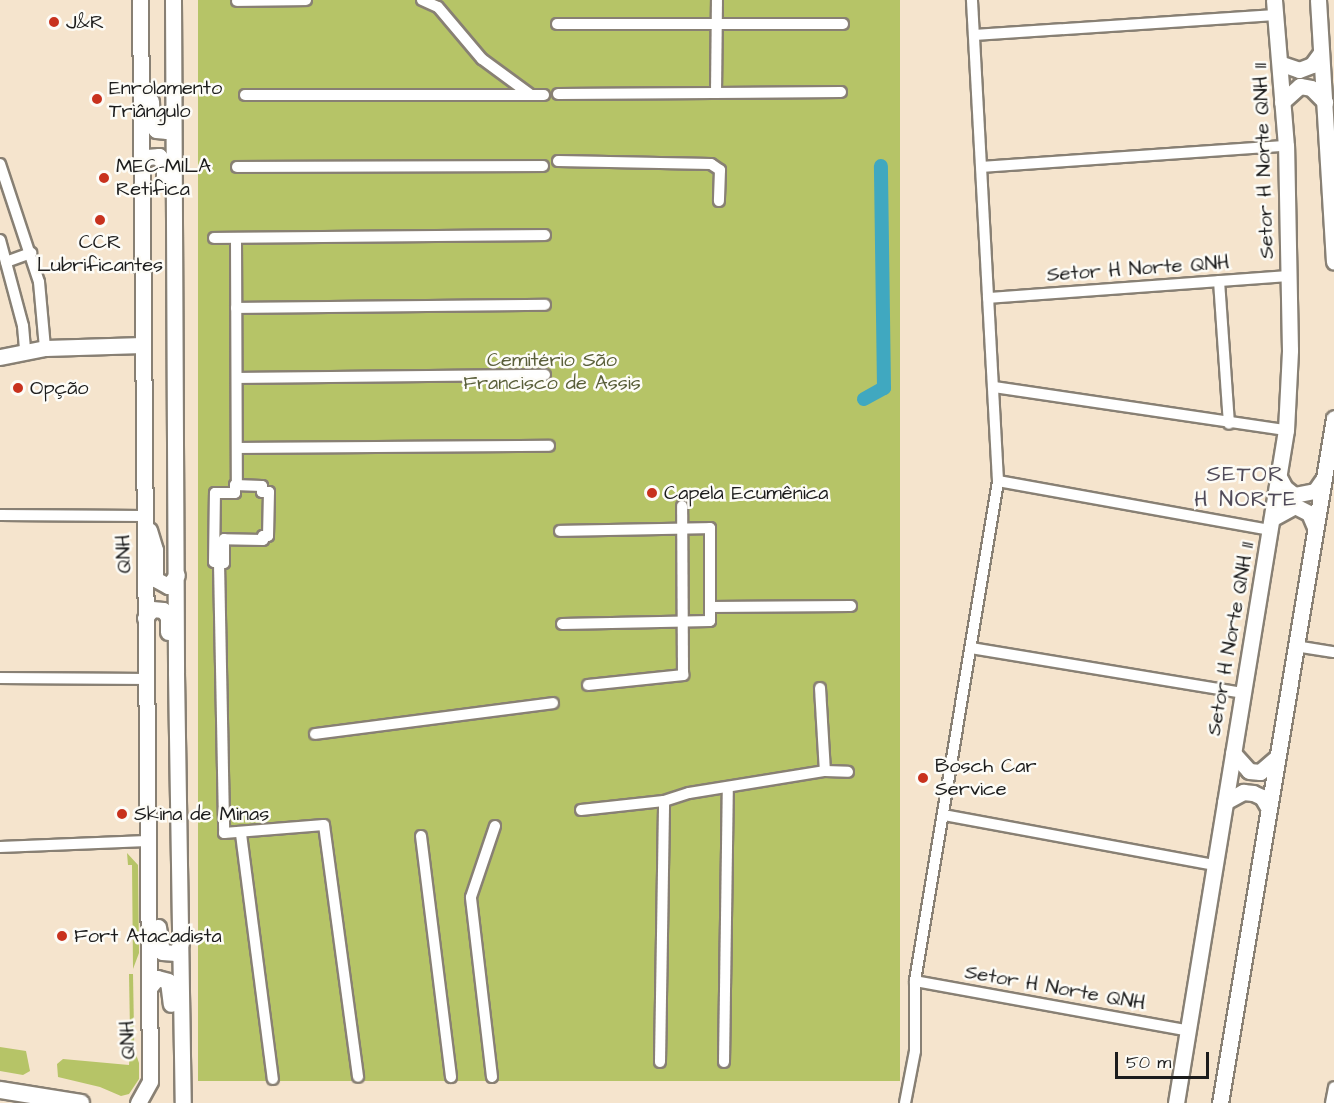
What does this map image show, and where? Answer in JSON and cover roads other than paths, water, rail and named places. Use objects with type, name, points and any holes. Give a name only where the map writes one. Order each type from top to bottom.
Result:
[{"type":"main road","points":[[0,1090],[81,1103]]},
{"type":"street","name":"QNH","points":[[138,1103],[150,1081],[140,0]]},
{"type":"street","points":[[172,0],[176,673],[183,1103]]},
{"type":"street","points":[[237,1],[306,0]]},
{"type":"street","points":[[422,0],[438,7],[482,59],[531,95]]},
{"type":"street","points":[[716,93],[717,0]]},
{"type":"street","points":[[905,1103],[915,1051],[915,981],[998,481],[972,0]]},
{"type":"street","points":[[1318,0],[1334,262]]},
{"type":"street","points":[[974,35],[1275,7]]},
{"type":"street","name":"Setor H Norte QNH 11","points":[[1176,1103],[1286,430],[1290,276],[1282,64],[1275,7]]},
{"type":"street","points":[[557,24],[843,24]]},
{"type":"street","points":[[1282,64],[1299,70],[1312,65],[1320,54]]},
{"type":"street","points":[[141,64],[150,89],[154,127],[164,132],[173,123]]},
{"type":"street","points":[[1282,102],[1300,86],[1311,88],[1325,102]]},
{"type":"street","points":[[558,94],[841,92]]},
{"type":"street","points":[[245,95],[544,95]]},
{"type":"street","points":[[982,167],[1286,146]]},
{"type":"street","points":[[142,163],[151,155],[162,159],[164,191],[174,225]]},
{"type":"street","points":[[558,161],[711,164],[720,170],[719,201]]},
{"type":"street","points":[[0,164],[39,282],[45,348]]},
{"type":"street","points":[[237,167],[543,166]]},
{"type":"street","points":[[214,238],[545,235]]},
{"type":"street","points":[[236,238],[239,448],[237,485],[235,493],[215,493],[214,562],[224,563],[224,539],[263,540],[262,536],[268,536],[269,492],[262,492],[262,486],[237,485]]},
{"type":"street","points":[[0,240],[23,326],[25,351]]},
{"type":"street","points":[[6,262],[31,253]]},
{"type":"street","name":"Setor H Norte QNH","points":[[988,298],[1290,276]]},
{"type":"street","points":[[1219,281],[1229,424]]},
{"type":"street","points":[[236,308],[545,305]]},
{"type":"street","points":[[0,357],[45,348],[142,345]]},
{"type":"street","points":[[238,378],[545,375]]},
{"type":"street","points":[[994,387],[1229,424],[1286,430]]},
{"type":"street","points":[[1220,1103],[1314,525],[1334,418]]},
{"type":"street","points":[[239,448],[549,446]]},
{"type":"street","points":[[1278,475],[1285,488],[1294,495],[1315,491],[1322,481]]},
{"type":"street","points":[[998,481],[1272,524],[1295,506],[1309,513],[1314,525]]},
{"type":"street","points":[[588,685],[684,675],[682,506]]},
{"type":"street","points":[[0,515],[144,516],[155,550],[155,579],[168,586],[177,575]]},
{"type":"street","points":[[560,531],[710,528],[710,621],[562,624]]},
{"type":"street","points":[[219,563],[224,834],[324,825],[358,1077]]},
{"type":"street","points":[[711,607],[851,606]]},
{"type":"street","points":[[145,618],[152,609],[166,613],[168,644],[176,673]]},
{"type":"street","points":[[1295,646],[1334,652]]},
{"type":"street","points":[[971,648],[1242,693]]},
{"type":"street","points":[[0,678],[146,679]]},
{"type":"street","points":[[820,688],[825,771]]},
{"type":"street","points":[[315,734],[553,704]]},
{"type":"street","points":[[1233,753],[1249,771],[1260,772],[1277,757]]},
{"type":"street","points":[[580,810],[664,801],[689,793],[825,771],[848,772]]},
{"type":"street","points":[[724,1062],[728,787]]},
{"type":"street","points":[[1225,802],[1243,792],[1253,793],[1262,797],[1269,809]]},
{"type":"street","points":[[660,1062],[664,801]]},
{"type":"street","points":[[944,815],[1215,865]]},
{"type":"street","points":[[492,1077],[471,897],[495,826]]},
{"type":"street","points":[[241,834],[273,1079]]},
{"type":"street","points":[[421,837],[451,1077]]},
{"type":"street","points":[[0,846],[147,841]]},
{"type":"street","points":[[148,893],[158,920],[159,949],[172,954],[181,943]]},
{"type":"street","points":[[148,988],[157,978],[170,984],[172,1013],[182,1045]]},
{"type":"street","name":"Setor H Norte QNH","points":[[915,981],[1189,1031]]},
{"type":"street","points":[[1331,1103],[1334,1087]]},
{"type":"waterway","points":[[864,399],[884,388],[881,166]]},
{"type":"place","name":"J&R","points":[[54,22]]},
{"type":"place","name":"Enrolamento Triângulo","points":[[97,99]]},
{"type":"place","name":"MEC-MILA Retifica","points":[[104,178]]},
{"type":"place","name":"CCR Lubrificantes","points":[[100,220]]},
{"type":"place","name":"Opção","points":[[18,388]]},
{"type":"place","name":"Capela Ecumênica","points":[[652,493]]},
{"type":"place","name":"Bosch Car Service","points":[[923,778]]},
{"type":"place","name":"Skina de Minas","points":[[122,814]]},
{"type":"place","name":"Fort Atacadista","points":[[62,936]]},
{"type":"district","name":"SETOR H NORTE","points":[[1246,486]]},
{"type":"park label","name":"Cemitério São Francisco de Assis","points":[[552,372]]}]
